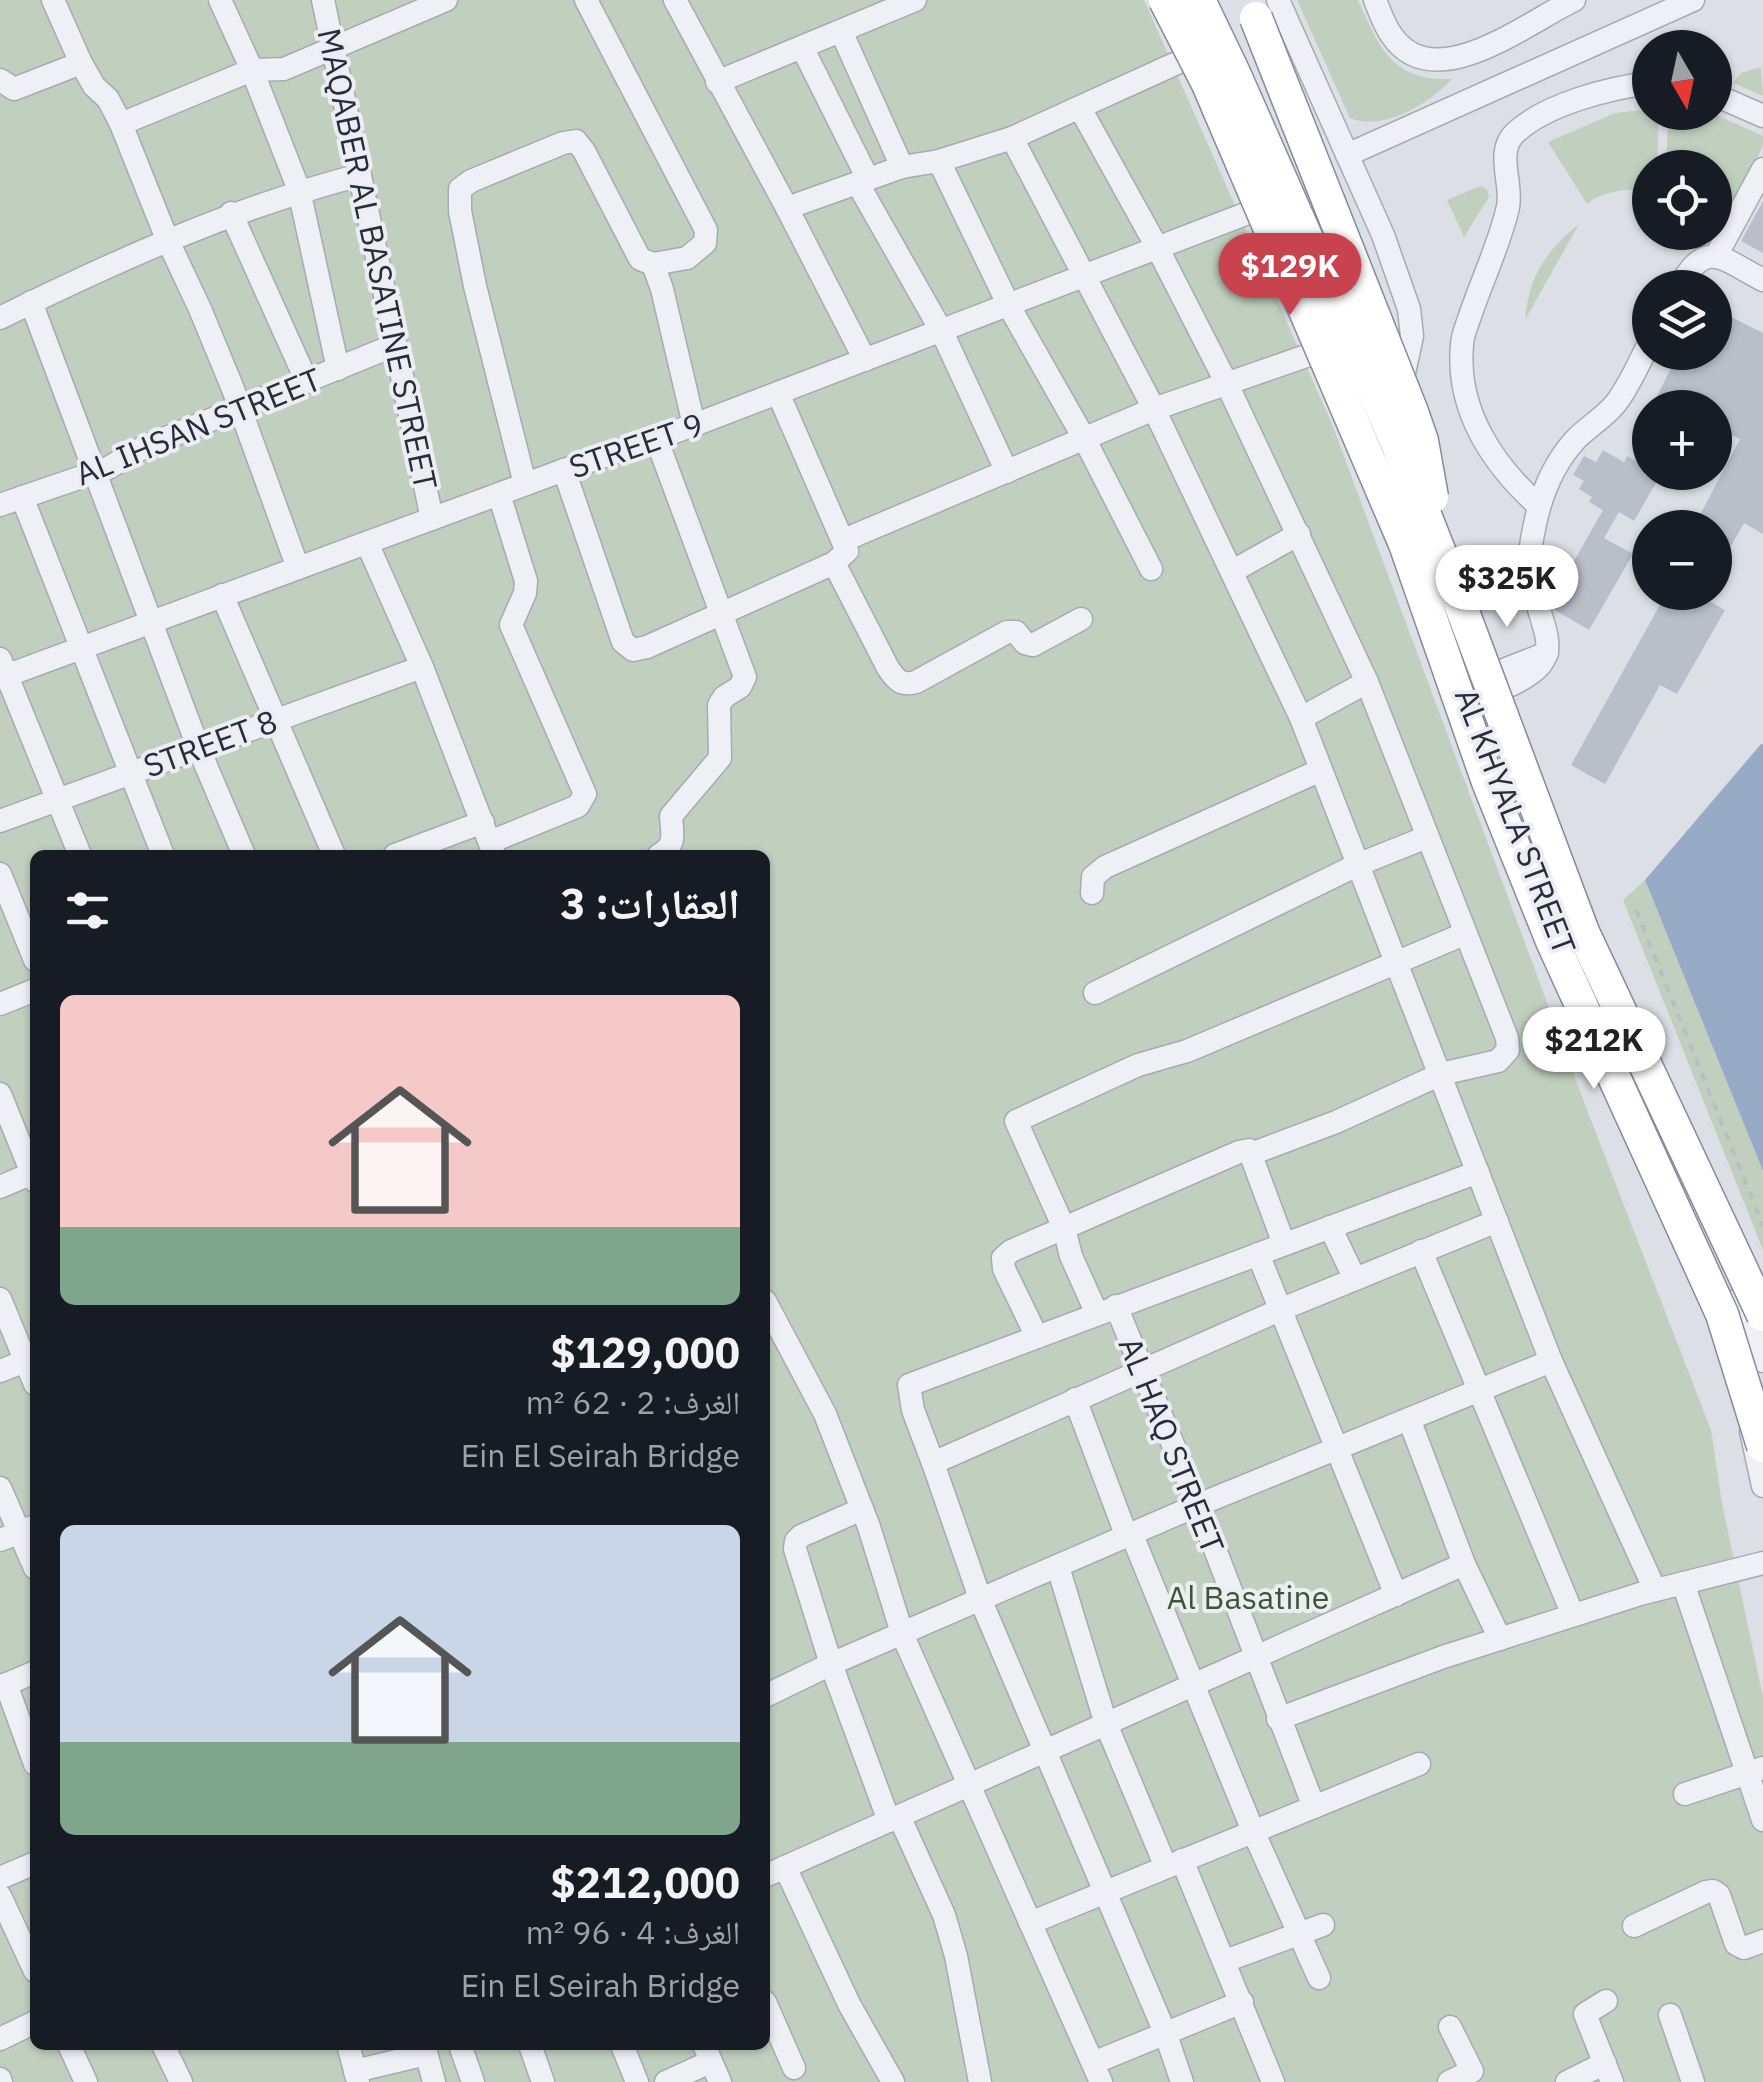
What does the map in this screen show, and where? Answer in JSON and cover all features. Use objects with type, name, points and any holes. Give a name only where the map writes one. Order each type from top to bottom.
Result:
[{"type":"highway","points":[[1165,0],[1208,84],[1367,452],[1404,544],[1488,782],[1552,941],[1722,1314],[1763,1446]]},
{"type":"highway","points":[[1199,0],[1234,72],[1432,532],[1583,932],[1763,1315]]},
{"type":"highway","points":[[1267,9],[1412,412],[1429,471],[1432,532]]},
{"type":"street","points":[[53,0],[80,63],[94,86],[108,99],[121,124],[167,240],[200,308],[298,568]]},
{"type":"street","points":[[220,0],[299,190],[338,369]]},
{"type":"street","name":"MAQABER AL BASATINE STREET","points":[[323,0],[432,519]]},
{"type":"street","points":[[121,124],[252,70],[284,69],[446,0]]},
{"type":"street","points":[[525,484],[475,286],[460,210],[460,189],[470,181],[576,141],[640,258],[653,264],[687,258],[705,243],[706,230],[586,0]]},
{"type":"street","points":[[675,0],[865,360]]},
{"type":"street","points":[[717,82],[915,0]]},
{"type":"street","name":"AL KHYALA STREET","points":[[1174,0],[1202,52],[1332,347],[1520,838],[1728,1355],[1763,1486]]},
{"type":"street","name":"AL KHYALA STREET","points":[[1207,0],[1396,410],[1552,825],[1763,1361]]},
{"type":"street","points":[[1375,0],[1398,44],[1415,55],[1436,61],[1469,54],[1574,0]]},
{"type":"street","points":[[1347,155],[1693,0]]},
{"type":"street","points":[[1267,9],[1347,155],[1383,235],[1409,309],[1412,336],[1396,410]]},
{"type":"street","points":[[841,31],[902,167]]},
{"type":"street","points":[[802,48],[863,181],[942,332],[1008,472]]},
{"type":"street","points":[[787,208],[902,167],[939,161],[1012,138],[1202,52]]},
{"type":"street","points":[[0,80],[14,89],[80,63]]},
{"type":"street","points":[[1538,506],[1510,480],[1488,451],[1472,417],[1463,381],[1462,344],[1510,199],[1504,156],[1512,135],[1542,116],[1611,88],[1632,85]]},
{"type":"street","points":[[1732,102],[1763,116]]},
{"type":"street","points":[[1080,108],[1226,382],[1366,682],[1498,1014],[1508,1050],[1498,1061],[1440,1074],[1336,1122],[1251,1154]]},
{"type":"street","points":[[1012,138],[1154,409],[1301,718],[1551,1361],[1655,1590]]},
{"type":"street","points":[[939,161],[1009,306],[1151,569]]},
{"type":"street","points":[[1716,256],[1763,169]]},
{"type":"street","points":[[0,318],[231,213],[360,174]]},
{"type":"street","name":"STREET 9","points":[[2,670],[80,647],[694,425],[1269,205]]},
{"type":"street","points":[[231,213],[307,382]]},
{"type":"street","points":[[1689,270],[1703,256],[1716,256],[1763,280]]},
{"type":"street","points":[[653,264],[694,425]]},
{"type":"street","points":[[31,302],[198,747],[242,850]]},
{"type":"street","name":"AL IHSAN STREET","points":[[11,501],[120,462],[157,442],[396,346]]},
{"type":"street","points":[[844,540],[1154,409],[1332,347]]},
{"type":"street","points":[[1464,686],[1528,678],[1540,667],[1547,653],[1548,635],[1532,581],[1531,543],[1538,506],[1553,472],[1575,441],[1615,405],[1634,370]]},
{"type":"street","points":[[564,470],[620,636],[628,648],[646,647],[834,563],[847,551],[778,392]]},
{"type":"street","points":[[656,438],[744,671],[744,682],[722,700],[718,713],[720,758],[671,816],[674,838],[666,850]]},
{"type":"street","points":[[426,850],[489,840],[578,806],[585,794],[512,625],[526,581],[498,494]]},
{"type":"street","points":[[11,501],[80,647],[161,850]]},
{"type":"street","points":[[1233,570],[1298,534]]},
{"type":"street","points":[[366,543],[422,666],[489,840]]},
{"type":"street","points":[[834,563],[888,668],[904,684],[916,682],[1007,632],[1016,632],[1025,643],[1034,644],[1080,619]]},
{"type":"street","points":[[222,595],[332,850]]},
{"type":"street","name":"STREET 8","points":[[0,821],[422,666]]},
{"type":"street","points":[[2,670],[78,850]]},
{"type":"street","points":[[1301,718],[1366,682]]},
{"type":"street","points":[[1092,893],[1092,877],[1105,866],[1320,770]]},
{"type":"street","points":[[1095,993],[1358,865],[1427,837]]},
{"type":"street","points":[[0,874],[30,948]]},
{"type":"street","points":[[1394,962],[1464,934]]},
{"type":"street","name":"AL HAQ STREET","points":[[1314,1807],[1142,1370],[1071,1256],[1064,1228],[1016,1126],[1019,1119],[1138,1066],[1187,1051],[1394,962]]},
{"type":"street","points":[[0,1004],[30,992]]},
{"type":"street","points":[[0,1094],[30,1166]]},
{"type":"street","points":[[1037,1337],[1004,1269],[1003,1258],[1011,1251],[1238,1152],[1247,1150],[1251,1154],[1284,1244]]},
{"type":"street","points":[[1182,2082],[1166,2034],[981,1601],[913,1410],[909,1385],[1478,1172]]},
{"type":"street","points":[[0,1187],[30,1177]]},
{"type":"street","points":[[933,1463],[1142,1370],[1497,1221]]},
{"type":"street","points":[[1330,1227],[1355,1279]]},
{"type":"street","points":[[1421,1251],[1574,1616]]},
{"type":"street","points":[[1258,1254],[1396,1595]]},
{"type":"street","points":[[0,1300],[30,1359],[0,1371]]},
{"type":"street","points":[[770,1311],[824,1414],[862,1508],[903,1636],[1097,2073],[1166,2034],[1242,2002]]},
{"type":"street","points":[[770,1694],[1198,1505],[1551,1361]]},
{"type":"street","points":[[1075,1400],[1253,1831],[1312,1929],[1319,1978]]},
{"type":"street","points":[[1409,1419],[1464,1564],[1500,1639]]},
{"type":"street","points":[[0,1488],[30,1558]]},
{"type":"street","points":[[862,1508],[809,1532],[795,1545],[831,1664],[894,1818],[944,1916],[956,1956],[980,2082]]},
{"type":"street","points":[[1278,1719],[1500,1639],[1655,1590],[1763,1563]]},
{"type":"street","points":[[893,2082],[775,1871],[1464,1564]]},
{"type":"street","points":[[1058,1568],[1106,1724],[1225,1960],[1273,2082]]},
{"type":"street","points":[[1683,1583],[1755,1771],[1763,1820]]},
{"type":"street","points":[[30,1674],[3,1686],[30,1752]]},
{"type":"street","points":[[1030,1923],[1418,1764]]},
{"type":"street","points":[[1685,1794],[1755,1771]]},
{"type":"street","points":[[0,1878],[30,1865]]},
{"type":"street","points":[[1634,1926],[1713,1891],[1719,1895],[1736,1944],[1744,1948],[1763,1942]]},
{"type":"street","points":[[0,1896],[30,1960]]},
{"type":"street","points":[[1225,1960],[1312,1929]]},
{"type":"street","points":[[1567,2082],[1609,2072],[1586,2014],[1606,2001]]},
{"type":"street","points":[[770,2013],[794,2068]]},
{"type":"street","points":[[1670,2016],[1692,2082]]},
{"type":"street","points":[[0,2039],[30,2024]]},
{"type":"street","points":[[1449,2082],[1472,2070],[1450,2028]]},
{"type":"street","points":[[71,2050],[86,2082]]},
{"type":"street","points":[[166,2050],[182,2082]]},
{"type":"street","points":[[354,2067],[425,2050],[434,2082]]},
{"type":"street","points":[[462,2050],[473,2082]]},
{"type":"street","points":[[532,2050],[543,2082]]},
{"type":"street","points":[[624,2050],[637,2082]]},
{"type":"street","points":[[666,2082],[711,2063]]},
{"type":"path","points":[[1636,910],[1763,1226]]},
{"type":"green space","name":"Al Basatine","points":[[0,0],[1144,0],[1332,424],[1589,1115],[1711,1430],[1722,1503],[1763,1697],[1763,2082],[0,2082]]},
{"type":"green space","points":[[1297,0],[1358,0],[1391,59],[1415,74],[1452,79],[1431,98],[1405,113],[1377,121],[1350,118]]},
{"type":"green space","points":[[1761,67],[1763,96],[1733,83],[1741,73]]},
{"type":"green space","points":[[1632,111],[1632,130],[1658,130],[1658,150],[1632,150],[1632,190],[1617,191],[1587,204],[1548,142],[1615,113]]},
{"type":"green space","points":[[1732,122],[1763,136],[1763,146],[1732,208],[1732,150],[1667,150],[1667,130],[1732,130]]},
{"type":"green space","points":[[1480,186],[1487,189],[1489,197],[1464,237],[1447,200]]},
{"type":"green space","points":[[1579,224],[1525,320],[1530,291],[1541,266]]},
{"type":"green space","points":[[1645,880],[1763,1171],[1763,1250],[1623,900]]},
{"type":"water","points":[[1763,744],[1763,1171],[1645,880]]},
{"type":"building","points":[[1763,201],[1763,253],[1741,241]]},
{"type":"building","points":[[1732,318],[1763,333],[1763,534],[1744,523],[1732,544],[1732,510],[1703,510],[1713,490],[1732,490],[1732,454],[1740,439],[1732,435],[1732,390],[1660,390],[1670,370],[1732,370]]},
{"type":"building","points":[[1603,450],[1624,462],[1627,456],[1632,459],[1632,490],[1652,490],[1640,510],[1632,510],[1632,520],[1619,512],[1604,538],[1632,556],[1589,630],[1555,610],[1552,600],[1603,510],[1589,502],[1592,497],[1579,489],[1584,481],[1573,475],[1584,456],[1596,462]]},
{"type":"building","points":[[1657,610],[1725,610],[1677,694],[1660,685],[1605,784],[1571,765]]}]
